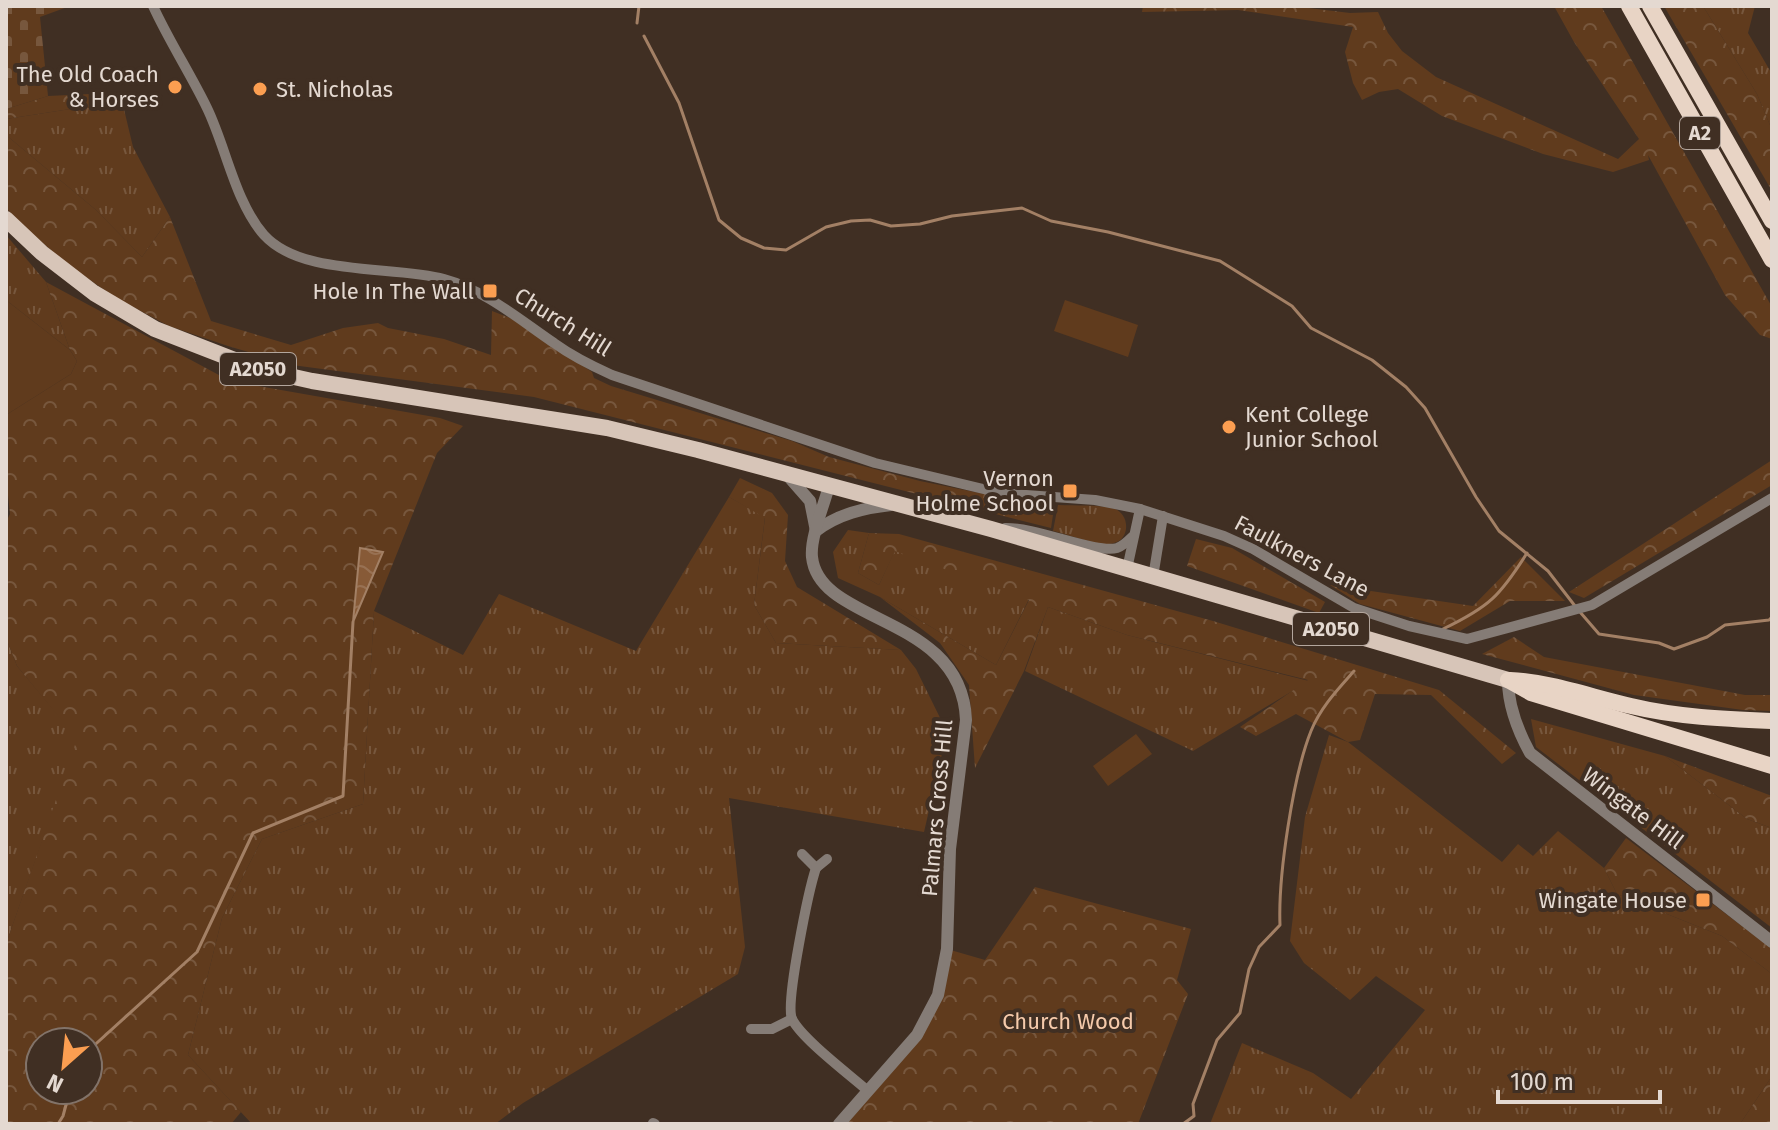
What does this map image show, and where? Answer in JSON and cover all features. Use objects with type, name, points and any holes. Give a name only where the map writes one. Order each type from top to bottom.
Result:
[{"type":"highway","name":"A2","points":[[1629,6],[1772,260]]},
{"type":"highway","name":"A2","points":[[1650,6],[1772,221]]},
{"type":"highway","points":[[1508,680],[1534,681],[1634,707],[1716,718],[1772,721]]},
{"type":"highway","points":[[1508,680],[1531,693],[1772,766]]},
{"type":"main road","name":"A2050","points":[[6,219],[42,253],[118,308],[155,329],[258,369],[312,381],[607,428],[991,529],[1508,680]]},
{"type":"street","name":"Church Hill","points":[[153,6],[208,110],[252,218],[276,246],[324,263],[413,273],[461,285],[507,310],[584,362],[612,375],[875,463],[1000,493],[1095,500],[1140,509]]},
{"type":"street","points":[[786,473],[810,501],[816,531],[829,521],[865,508],[898,504]]},
{"type":"street","name":"Palmars Cross Hill","points":[[829,486],[811,553],[822,584],[910,635],[943,659],[958,682],[966,704],[965,736],[950,849],[945,972],[938,995],[917,1035],[839,1124]]},
{"type":"street","name":"Faulkners Lane","points":[[1140,509],[1224,536],[1253,549],[1354,608],[1467,639],[1584,607],[1665,563],[1772,498]]},
{"type":"street","points":[[1127,569],[1140,509]]},
{"type":"street","points":[[1153,577],[1163,516]]},
{"type":"street","points":[[991,529],[1022,528],[1109,549],[1125,544],[1132,537]]},
{"type":"street","name":"Wingate Hill","points":[[1508,680],[1517,725],[1530,753],[1772,942]]},
{"type":"street","points":[[802,854],[816,868]]},
{"type":"street","points":[[827,859],[816,868],[791,997],[792,1019],[868,1091]]},
{"type":"street","points":[[751,1029],[772,1029],[792,1019]]},
{"type":"green space","points":[[6,6],[70,6],[40,17],[48,96],[6,109]]},
{"type":"green space","points":[[1143,6],[1292,6],[1350,13],[1378,12],[1388,33],[1402,51],[1436,77],[1618,159],[1639,139],[1574,42],[1554,6],[1601,6],[1772,307],[1772,339],[1760,335],[1725,295],[1648,155],[1649,160],[1613,172],[1543,154],[1442,116],[1398,89],[1379,92],[1362,100],[1353,83],[1345,52],[1353,27],[1238,10],[1142,12]]},
{"type":"green space","points":[[1664,6],[1703,6],[1757,94],[1772,130],[1772,191]]},
{"type":"green space","points":[[1703,6],[1755,6],[1748,33],[1772,74],[1772,130],[1757,94]]},
{"type":"green space","points":[[111,93],[122,101],[6,119],[6,109],[48,96]]},
{"type":"green space","points":[[122,101],[133,147],[170,217],[142,257],[96,210],[6,135],[6,119]]},
{"type":"green space","points":[[6,135],[96,210],[142,257],[170,217],[211,321],[291,345],[343,328],[378,323],[388,328],[444,339],[491,355],[492,311],[515,320],[592,372],[594,378],[611,386],[792,441],[829,457],[920,481],[1054,508],[1051,528],[534,397],[292,365],[169,326],[116,298],[67,264],[6,208]]},
{"type":"green space","points":[[6,235],[46,282],[70,350],[6,300]]},
{"type":"green space","points":[[46,282],[230,381],[440,418],[463,426],[437,453],[374,611],[363,804],[262,839],[222,918],[188,1055],[241,1112],[231,1124],[6,1124],[6,944],[77,739],[17,666],[6,638],[6,522],[10,514],[6,476],[6,415],[71,374],[77,361],[70,350]]},
{"type":"green space","points":[[6,300],[70,350],[77,361],[71,374],[6,415]]},
{"type":"green space","points":[[1065,300],[1138,325],[1128,357],[1054,331]]},
{"type":"green space","points":[[1772,460],[1772,485],[1584,598],[1569,592]]},
{"type":"green space","points":[[740,478],[772,493],[788,515],[785,561],[797,587],[901,650],[776,643],[754,605],[765,518],[729,497]]},
{"type":"green space","points":[[729,497],[765,517],[754,605],[776,643],[901,650],[916,669],[947,732],[924,832],[729,798],[745,947],[738,974],[523,1103],[495,1124],[252,1124],[188,1055],[222,918],[262,839],[363,804],[374,611],[463,655],[499,594],[636,651]]},
{"type":"green space","points":[[1058,505],[1115,509],[1125,521],[1123,537],[1108,544],[1053,531]]},
{"type":"green space","points":[[848,530],[869,533],[858,573],[879,585],[895,550],[1029,599],[996,665],[880,597],[838,578],[833,552]]},
{"type":"green space","points":[[869,533],[899,534],[1213,621],[1439,690],[1516,753],[1502,764],[1431,695],[1375,694],[1360,740],[1348,742],[1296,714],[1256,736],[1240,727],[1308,680],[1127,635],[1048,607],[1024,671],[975,768],[969,685],[940,643],[880,597],[996,665],[1029,600],[895,551],[879,585],[858,573]]},
{"type":"green space","points":[[1196,539],[1232,548],[1325,602],[1319,613],[1187,566]]},
{"type":"green space","points":[[1521,557],[1565,601],[1510,601],[1460,631],[1360,604],[1330,585],[1473,606]]},
{"type":"green space","points":[[1048,607],[1127,635],[1309,681],[1193,751],[1025,671]]},
{"type":"green space","points":[[1514,637],[1544,657],[1745,695],[1772,695],[1772,711],[1634,695],[1482,654]]},
{"type":"green space","points":[[6,638],[17,666],[78,739],[6,944]]},
{"type":"green space","points":[[1531,719],[1665,756],[1747,819],[1772,828],[1772,928],[1536,747]]},
{"type":"green space","points":[[1136,734],[1152,754],[1108,786],[1093,766]]},
{"type":"green space","points":[[1329,735],[1348,742],[1502,862],[1518,844],[1533,856],[1558,831],[1604,868],[1617,894],[1722,936],[1772,974],[1772,1076],[1740,1124],[1210,1124],[1242,1043],[1313,1073],[1351,1099],[1425,1010],[1376,976],[1350,1000],[1304,963],[1290,941],[1305,817]]},
{"type":"green space","points":[[1665,756],[1772,796],[1772,828],[1747,819]]},
{"type":"green space","points":[[1626,838],[1772,949],[1772,974],[1722,936],[1617,894],[1604,868]]},
{"type":"green space","name":"Church Wood","points":[[1035,887],[1191,929],[1177,980],[1188,994],[1138,1124],[839,1124],[931,1011],[947,949],[985,960]]},
{"type":"green space","points":[[1772,1076],[1772,1124],[1740,1124]]},
{"type":"water","points":[[360,548],[383,552],[353,622]]},
{"type":"waterway","points":[[637,23],[639,6]]},
{"type":"waterway","points":[[644,36],[679,103],[719,220],[741,238],[764,248],[786,250],[826,227],[851,221],[870,220],[891,226],[920,224],[952,216],[1022,208],[1051,221],[1108,232],[1220,261],[1292,306],[1311,328],[1372,360],[1406,387],[1425,408],[1499,531],[1548,571],[1575,606]]},
{"type":"waterway","points":[[1443,629],[1492,599],[1527,553]]},
{"type":"waterway","points":[[1580,612],[1599,634],[1659,643],[1674,649],[1707,637],[1725,625],[1769,620],[1772,617]]},
{"type":"waterway","points":[[104,1036],[197,952],[253,833],[343,796],[353,622]]},
{"type":"waterway","points":[[1183,1124],[1194,1116],[1193,1104],[1217,1040],[1240,1013],[1249,969],[1259,947],[1280,925],[1281,880],[1288,826],[1304,750],[1319,714],[1354,671]]},
{"type":"waterway","points":[[58,1124],[66,1106]]},
{"type":"place","name":"The Old Coach & Horses","points":[[175,87]]},
{"type":"place","name":"St. Nicholas","points":[[260,89]]},
{"type":"place","name":"Hole In The Wall","points":[[490,291]]},
{"type":"place","name":"Kent College Junior School","points":[[1229,427]]},
{"type":"place","name":"Vernon Holme School","points":[[1070,491]]},
{"type":"place","name":"Wingate House","points":[[1703,900]]}]
